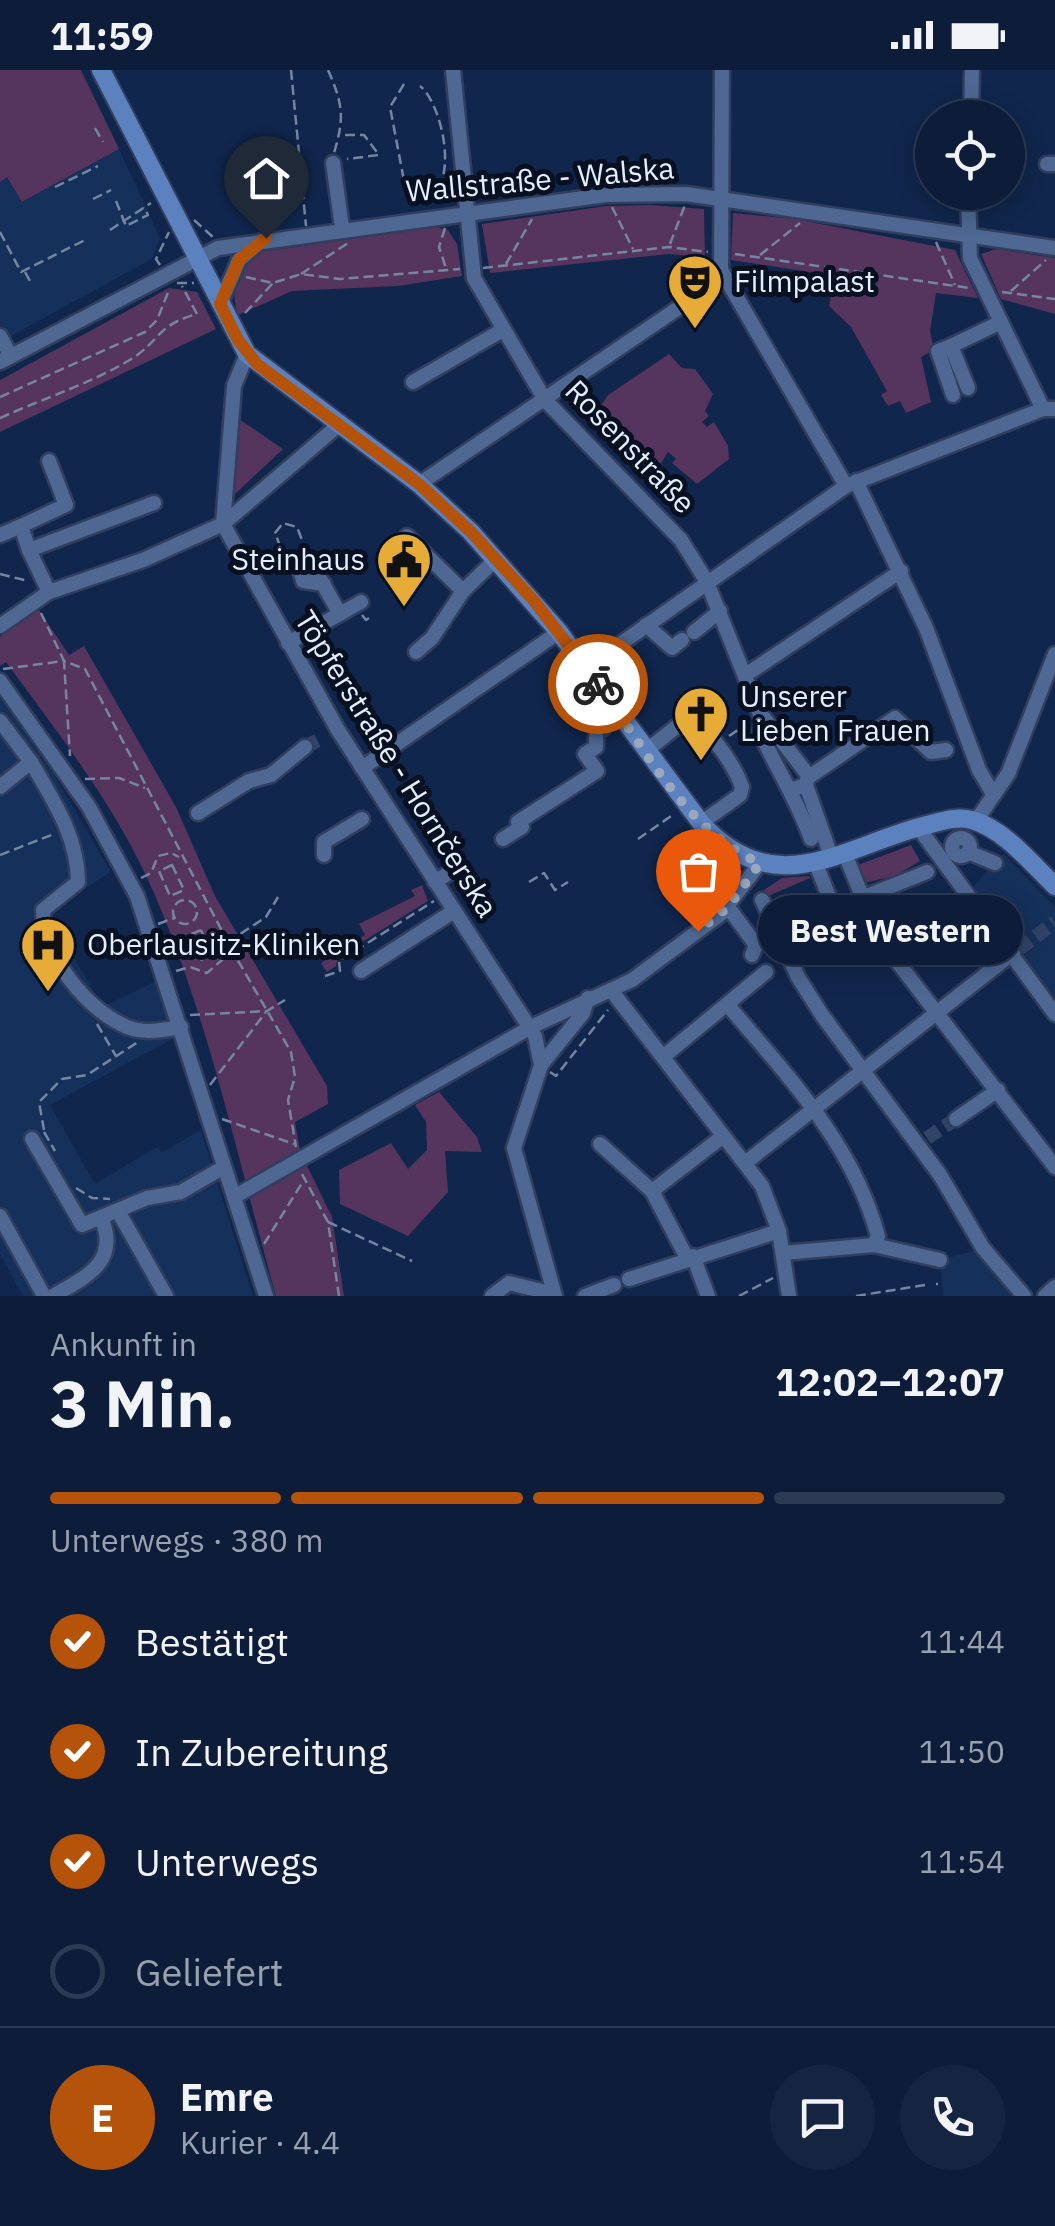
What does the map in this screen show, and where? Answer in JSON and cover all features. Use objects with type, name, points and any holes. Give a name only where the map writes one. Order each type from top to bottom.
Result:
[{"type":"main road","points":[[101,70],[248,354],[419,484],[496,559],[586,668],[618,721],[646,750],[701,824],[726,847],[760,863],[831,859],[918,827],[956,818],[976,821],[1013,846],[1055,886]]},
{"type":"street","name":"Rosenstraße","points":[[453,70],[474,278],[500,331],[544,400],[667,522],[706,582],[720,612],[747,674],[761,717],[763,739],[784,780],[803,784]]},
{"type":"street","points":[[722,70],[718,257],[724,277],[901,571],[974,772],[993,794]]},
{"type":"street","points":[[971,100],[972,70]]},
{"type":"street","points":[[333,163],[342,228]]},
{"type":"street","name":"Wallstraße - Walska","points":[[5,359],[196,257],[266,238],[606,195],[686,194],[1055,250]]},
{"type":"street","points":[[586,668],[851,484],[1049,409],[970,258],[968,210]]},
{"type":"street","points":[[220,304],[239,260],[266,238]]},
{"type":"street","points":[[419,484],[724,277]]},
{"type":"street","points":[[954,395],[938,351],[1001,322]]},
{"type":"street","points":[[413,382],[500,331]]},
{"type":"street","points":[[0,336],[5,359]]},
{"type":"street","points":[[951,346],[968,388]]},
{"type":"street","points":[[224,524],[234,386],[248,354]]},
{"type":"street","points":[[0,626],[49,592],[143,560],[224,524],[336,419]]},
{"type":"street","points":[[0,534],[66,505],[49,461]]},
{"type":"street","points":[[29,550],[154,503]]},
{"type":"street","name":"Töpferstraße - Hornčerska","points":[[224,524],[362,768],[374,811],[439,888],[531,1027],[541,1065]]},
{"type":"street","points":[[22,526],[49,592]]},
{"type":"street","points":[[407,536],[463,590]]},
{"type":"street","points":[[416,652],[432,638],[463,590],[496,559]]},
{"type":"street","points":[[307,560],[340,614]]},
{"type":"street","points":[[747,674],[901,571]]},
{"type":"street","points":[[288,643],[340,614],[361,609]]},
{"type":"street","points":[[646,625],[672,648],[720,612]]},
{"type":"street","points":[[362,768],[558,632]]},
{"type":"street","points":[[976,821],[1008,774],[1055,654]]},
{"type":"street","points":[[0,681],[89,807],[131,883],[149,927],[266,1296]]},
{"type":"street","points":[[761,717],[770,721],[803,784],[831,859],[835,912]]},
{"type":"street","points":[[803,784],[896,718],[931,752],[946,750]]},
{"type":"street","points":[[646,750],[685,720],[699,723],[716,745],[739,777],[740,794],[701,824]]},
{"type":"street","points":[[0,721],[31,762],[67,824],[78,882],[46,904],[43,916],[50,941],[90,1002],[127,1027],[151,1032],[179,1021]]},
{"type":"street","points":[[322,738],[338,730]]},
{"type":"street","points":[[503,839],[522,828],[518,822],[597,771],[585,754],[596,747],[596,736]]},
{"type":"street","points":[[198,814],[249,782],[271,775],[305,747]]},
{"type":"street","points":[[0,787],[31,762]]},
{"type":"street","points":[[803,784],[811,839]]},
{"type":"street","points":[[67,824],[89,807]]},
{"type":"street","points":[[324,855],[324,842],[374,811]]},
{"type":"street","points":[[918,827],[934,865],[1015,951],[1055,1014]]},
{"type":"street","points":[[786,947],[835,912],[961,852],[995,863]]},
{"type":"street","points":[[831,859],[864,900],[875,928],[935,1014],[1055,1167]]},
{"type":"street","points":[[234,1197],[531,1027],[588,998],[615,997],[728,907],[760,863]]},
{"type":"street","points":[[903,875],[934,865]]},
{"type":"street","points":[[439,888],[458,867]]},
{"type":"street","points":[[762,900],[814,1002],[862,1072],[923,1141],[984,1248],[1024,1296]]},
{"type":"street","points":[[970,902],[988,915]]},
{"type":"street","points":[[728,907],[754,950],[875,928]]},
{"type":"street","points":[[361,971],[454,911]]},
{"type":"street","points":[[744,1163],[1015,951]]},
{"type":"street","points":[[664,1056],[766,972]]},
{"type":"street","points":[[615,997],[744,1163],[772,1207],[790,1296]]},
{"type":"street","points":[[555,1295],[514,1148],[541,1065],[584,1013],[588,998]]},
{"type":"street","points":[[727,1004],[817,1108],[871,1208],[878,1236],[874,1245]]},
{"type":"street","points":[[956,1119],[998,1090]]},
{"type":"street","points":[[38,1135],[77,1220],[90,1226],[102,1220],[115,1205],[181,1192],[224,1166]]},
{"type":"street","points":[[652,1191],[722,1137]]},
{"type":"street","points":[[600,1144],[652,1191],[708,1296]]},
{"type":"street","points":[[115,1205],[166,1296]]},
{"type":"street","points":[[0,1216],[44,1296]]},
{"type":"street","points":[[53,1296],[91,1274],[106,1256],[109,1238],[102,1220]]},
{"type":"street","points":[[629,1279],[779,1232]]},
{"type":"street","points":[[782,1253],[874,1245],[940,1260]]},
{"type":"street","points":[[492,1296],[509,1283],[555,1295]]},
{"type":"street","points":[[1045,1296],[1055,1287]]},
{"type":"street","points":[[585,1296],[613,1289]]},
{"type":"path","points":[[291,70],[307,232]]},
{"type":"path","points":[[328,70],[337,90],[344,136],[333,160],[386,157]]},
{"type":"path","points":[[404,84],[390,107],[406,186],[422,200],[436,195],[442,187],[444,157],[437,104],[420,86]]},
{"type":"path","points":[[95,128],[103,142]]},
{"type":"path","points":[[344,136],[364,135],[379,155]]},
{"type":"path","points":[[55,186],[98,166]]},
{"type":"path","points":[[70,182],[79,174]]},
{"type":"path","points":[[93,200],[111,190]]},
{"type":"path","points":[[668,247],[685,213],[686,194]]},
{"type":"path","points":[[606,195],[634,250]]},
{"type":"path","points":[[116,201],[126,226],[148,214],[144,206]]},
{"type":"path","points":[[110,230],[122,218],[151,203]]},
{"type":"path","points":[[506,265],[540,204]]},
{"type":"path","points":[[758,256],[801,222],[804,211]]},
{"type":"path","points":[[444,215],[439,247],[446,269]]},
{"type":"path","points":[[300,274],[344,249],[360,225]]},
{"type":"path","points":[[937,231],[936,244],[956,286]]},
{"type":"path","points":[[0,232],[30,281]]},
{"type":"path","points":[[0,397],[145,332],[156,320],[171,284],[156,259],[165,234]]},
{"type":"path","points":[[24,270],[84,240]]},
{"type":"path","points":[[1010,292],[1055,250]]},
{"type":"path","points":[[718,257],[758,256],[1055,298]]},
{"type":"path","points":[[241,320],[273,283]]},
{"type":"path","points":[[0,418],[128,361],[150,345],[164,325],[197,314],[182,284]]},
{"type":"path","points":[[156,320],[164,325]]},
{"type":"path","points":[[278,570],[290,562],[282,556],[275,533],[283,524],[297,526],[307,560]]},
{"type":"path","points":[[0,574],[49,592],[40,612],[64,661],[71,780],[119,778],[146,788]]},
{"type":"path","points":[[361,609],[366,620],[372,616]]},
{"type":"path","points":[[0,669],[64,661],[85,669],[233,952],[292,1052],[294,1077],[288,1100],[303,1182],[328,1222],[339,1296]]},
{"type":"path","points":[[716,745],[761,717]]},
{"type":"path","points":[[638,839],[688,805]]},
{"type":"path","points":[[0,855],[37,844],[67,824]]},
{"type":"path","points":[[151,873],[153,861],[161,855],[182,856]]},
{"type":"path","points":[[161,855],[166,867]]},
{"type":"path","points":[[172,864],[184,890],[170,896],[159,871],[166,867],[172,864]]},
{"type":"path","points":[[529,882],[544,872],[555,890],[568,882]]},
{"type":"path","points":[[325,976],[340,971],[340,961],[439,888]]},
{"type":"path","points":[[177,893],[181,902],[196,908]]},
{"type":"path","points":[[228,942],[266,917],[278,897]]},
{"type":"path","points":[[175,917],[181,902]]},
{"type":"path","points":[[194,933],[190,923],[196,908],[207,903]]},
{"type":"path","points":[[149,927],[175,917],[190,923]]},
{"type":"path","points":[[201,930],[212,956],[205,958],[198,961],[187,936],[201,930]]},
{"type":"path","points":[[164,974],[190,967],[201,973],[210,972],[220,958],[233,952]]},
{"type":"path","points":[[205,958],[210,972]]},
{"type":"path","points":[[541,1065],[556,1076],[615,997]]},
{"type":"path","points":[[202,1095],[267,1011],[286,1000]]},
{"type":"path","points":[[179,1021],[267,1011]]},
{"type":"path","points":[[62,1164],[38,1135],[39,1102],[62,1079],[87,1076],[151,1032]]},
{"type":"path","points":[[208,1114],[296,1144]]},
{"type":"path","points":[[70,1180],[92,1198],[115,1205]]},
{"type":"path","points":[[254,1259],[303,1182]]},
{"type":"path","points":[[328,1222],[412,1262]]},
{"type":"path","points":[[739,1296],[786,1271]]},
{"type":"path","points":[[856,1296],[925,1285]]},
{"type":"shaded area","points":[[0,70],[81,70],[119,149],[22,202],[7,177],[0,182]]},
{"type":"shaded area","points":[[119,149],[160,238],[152,259],[0,342],[0,182],[6,177],[23,202]]},
{"type":"shaded area","points":[[606,206],[704,209],[705,257],[669,254],[490,273],[482,224]]},
{"type":"shaded area","points":[[733,213],[795,219],[955,250],[978,298],[936,293],[930,331],[934,350],[921,357],[931,402],[906,413],[900,401],[888,406],[881,395],[887,391],[851,327],[829,306],[836,276],[731,260]]},
{"type":"shaded area","points":[[435,227],[448,230],[457,244],[462,276],[398,286],[292,291],[238,315],[237,279],[260,252]]},
{"type":"shaded area","points":[[996,249],[1055,258],[1055,314],[1001,299],[981,254]]},
{"type":"shaded area","points":[[169,288],[197,292],[216,329],[0,432],[0,380]]},
{"type":"shaded area","points":[[669,354],[682,368],[695,369],[713,394],[705,411],[709,416],[702,422],[707,427],[714,422],[728,446],[729,459],[697,484],[672,463],[676,459],[668,452],[657,470],[627,450],[631,447],[600,411],[596,413],[608,395]]},
{"type":"shaded area","points":[[239,419],[283,449],[234,495]]},
{"type":"shaded area","points":[[39,610],[69,655],[84,646],[176,807],[215,896],[327,1086],[328,1104],[295,1122],[300,1151],[332,1217],[344,1296],[276,1296],[204,1031],[148,880],[118,822],[83,768],[6,662],[0,666],[0,637]]},
{"type":"shaded area","name":"Oberlausitz-Kliniken","points":[[0,698],[53,773],[111,872],[47,912],[103,1007],[156,981],[174,1038],[50,1105],[95,1184],[157,1147],[162,1152],[201,1130],[253,1296],[23,1296],[0,1254]]},
{"type":"shaded area","points":[[911,845],[920,861],[895,876],[864,883],[858,865]]},
{"type":"shaded area","points":[[1003,853],[1055,907],[1055,1009],[967,893]]},
{"type":"shaded area","points":[[809,876],[766,897],[764,890],[782,878]]},
{"type":"shaded area","points":[[422,885],[428,901],[338,957],[336,966],[327,972],[321,963],[365,935],[359,924],[415,896],[411,890]]},
{"type":"shaded area","points":[[439,1092],[477,1137],[482,1152],[445,1151],[448,1192],[408,1236],[340,1204],[339,1170],[391,1143],[408,1169],[427,1150],[426,1122],[415,1105]]},
{"type":"shaded area","points":[[983,1248],[1023,1296],[943,1296],[940,1260]]},
{"type":"tunnel","points":[[596,736],[613,724]]},
{"type":"tunnel","points":[[305,747],[322,738]]},
{"type":"tunnel","points":[[1019,949],[1055,922]]},
{"type":"tunnel","points":[[927,1138],[956,1119]]},
{"type":"way so far","points":[[598,684],[701,824],[726,847],[760,863],[740,894],[698,931]]},
{"type":"place","name":"Filmpalast","points":[[695,331]]},
{"type":"place","name":"Steinhaus","points":[[404,609]]},
{"type":"place","name":"Unserer Lieben Frauen","points":[[701,763]]},
{"type":"place","name":"Best Western","points":[[698,931]]},
{"type":"place","name":"Oberlausitz-Kliniken","points":[[48,994]]},
{"type":"route","points":[[266,238],[252,247],[232,270],[220,304],[248,354],[440,502],[535,602],[598,684]]}]
